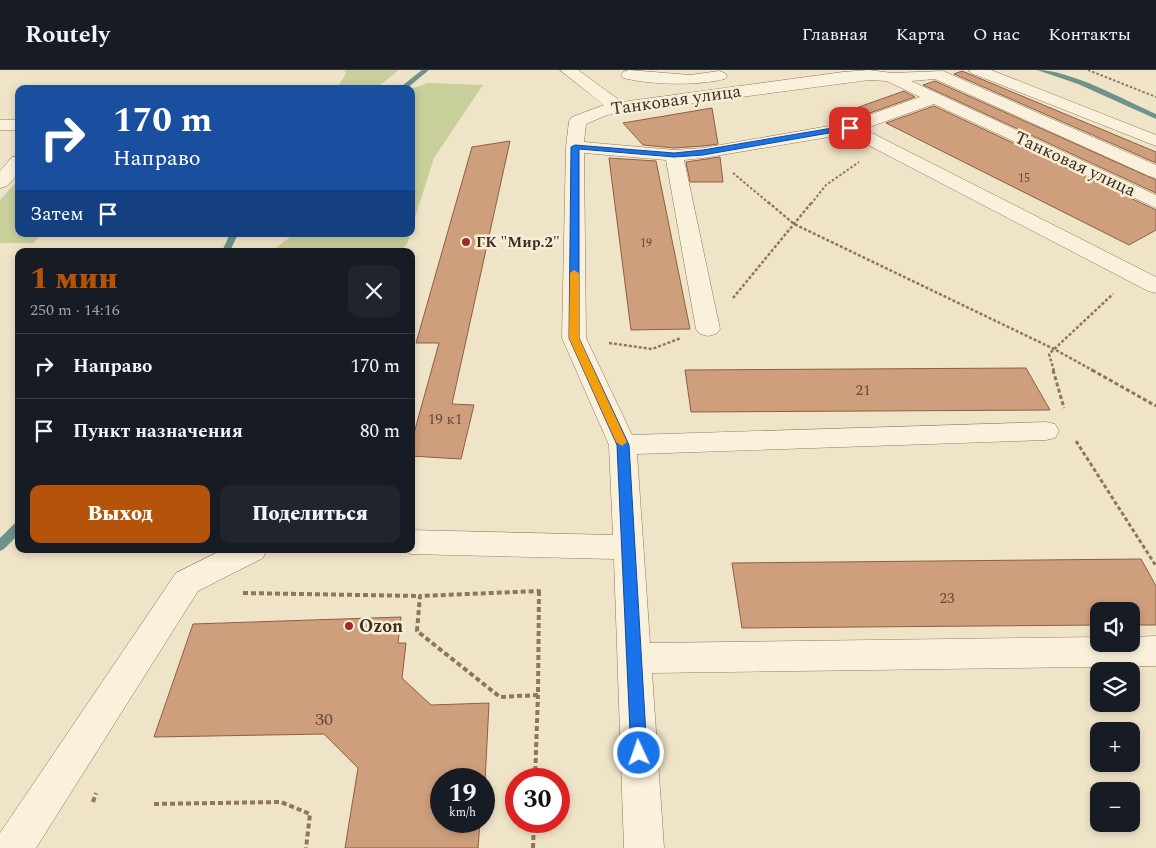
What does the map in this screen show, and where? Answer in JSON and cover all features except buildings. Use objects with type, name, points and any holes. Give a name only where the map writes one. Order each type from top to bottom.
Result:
[{"type":"street","points":[[568,70],[619,108]]},
{"type":"street","points":[[977,70],[1156,141]]},
{"type":"street","points":[[629,75],[690,80],[743,74],[802,83]]},
{"type":"street","points":[[890,77],[937,74],[1156,172]]},
{"type":"street","name":"Танковая улица","points":[[644,848],[623,445],[574,338],[575,147],[578,121],[603,110],[869,75],[890,77],[1156,202]]},
{"type":"street","points":[[575,147],[674,155],[703,153],[850,128],[934,98]]},
{"type":"street","points":[[0,125],[15,124]]},
{"type":"street","points":[[850,128],[1156,286]]},
{"type":"street","points":[[674,155],[708,329]]},
{"type":"street","points":[[0,182],[15,165]]},
{"type":"street","points":[[623,445],[1061,427]]},
{"type":"street","points":[[415,542],[628,547]]},
{"type":"street","points":[[13,848],[187,582],[244,553]]},
{"type":"street","points":[[634,658],[1156,651]]},
{"type":"path","points":[[1088,70],[1156,97]]},
{"type":"path","points":[[703,153],[729,170],[794,224],[1054,349],[1156,406]]},
{"type":"path","points":[[574,338],[652,349],[708,329],[826,185],[865,157]]},
{"type":"path","points":[[1133,275],[1048,354],[1061,427],[1156,566]]},
{"type":"path","points":[[237,596],[245,592],[420,596],[539,592],[535,768]]},
{"type":"path","points":[[420,596],[416,631],[500,697],[538,695]]},
{"type":"path","points":[[93,802],[99,784]]},
{"type":"path","points":[[154,804],[281,802],[310,814],[306,848]]},
{"type":"path","points":[[533,848],[534,833]]},
{"type":"green space","points":[[344,70],[399,70],[380,85],[339,85],[346,73]]},
{"type":"green space","points":[[428,83],[483,85],[434,158],[415,217],[415,88]]},
{"type":"green space","points":[[15,183],[15,237],[39,237],[34,243],[0,243],[0,200]]},
{"type":"green space","points":[[290,237],[409,237],[407,244],[403,248],[276,248]]},
{"type":"waterway","points":[[406,85],[426,70]]},
{"type":"waterway","points":[[1040,70],[1080,83],[1156,117]]},
{"type":"waterway","points":[[227,248],[233,237]]},
{"type":"waterway","points":[[0,546],[15,530]]},
{"type":"slow traffic","points":[[574,273],[574,338],[622,442]]},
{"type":"place","name":"ГК \"Мир.2\"","points":[[466,242]]},
{"type":"place","name":"Ozon","points":[[349,626]]},
{"type":"route","points":[[639,753],[623,445],[574,338],[575,147],[674,155],[703,153],[850,128]]}]
